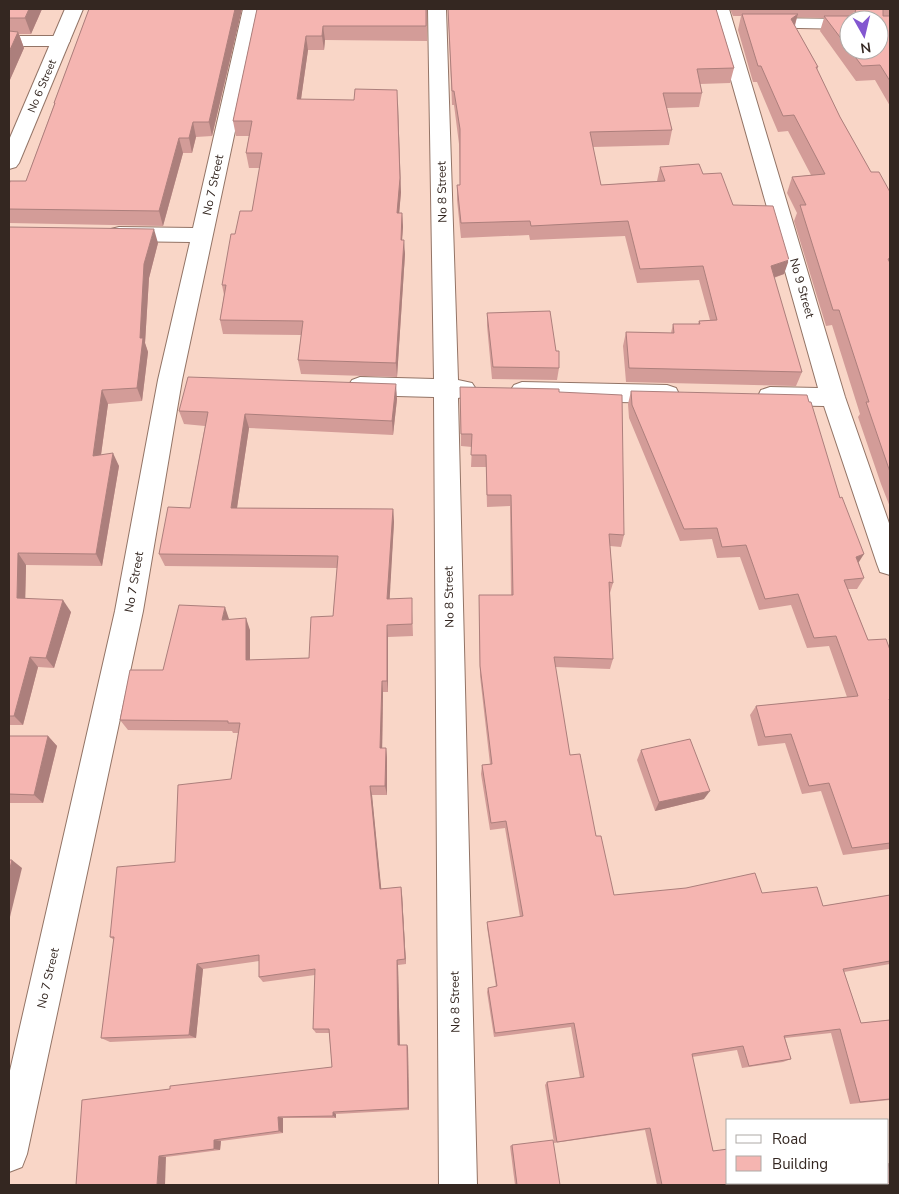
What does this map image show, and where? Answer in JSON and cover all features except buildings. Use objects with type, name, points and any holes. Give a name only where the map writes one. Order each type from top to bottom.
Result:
[{"type":"street","name":"No 6 Street","points":[[9,163],[74,9]]},
{"type":"street","name":"No 7 Street","points":[[9,1154],[180,380],[202,235],[252,9]]},
{"type":"street","name":"No 8 Street","points":[[437,9],[446,389],[458,1185]]},
{"type":"street","points":[[723,16],[839,23]]},
{"type":"street","name":"No 9 Street","points":[[723,16],[833,397],[890,564]]},
{"type":"street","points":[[9,41],[61,42]]},
{"type":"street","points":[[96,233],[202,235]]},
{"type":"street","points":[[338,385],[684,394]]},
{"type":"street","points":[[744,396],[833,397]]}]
